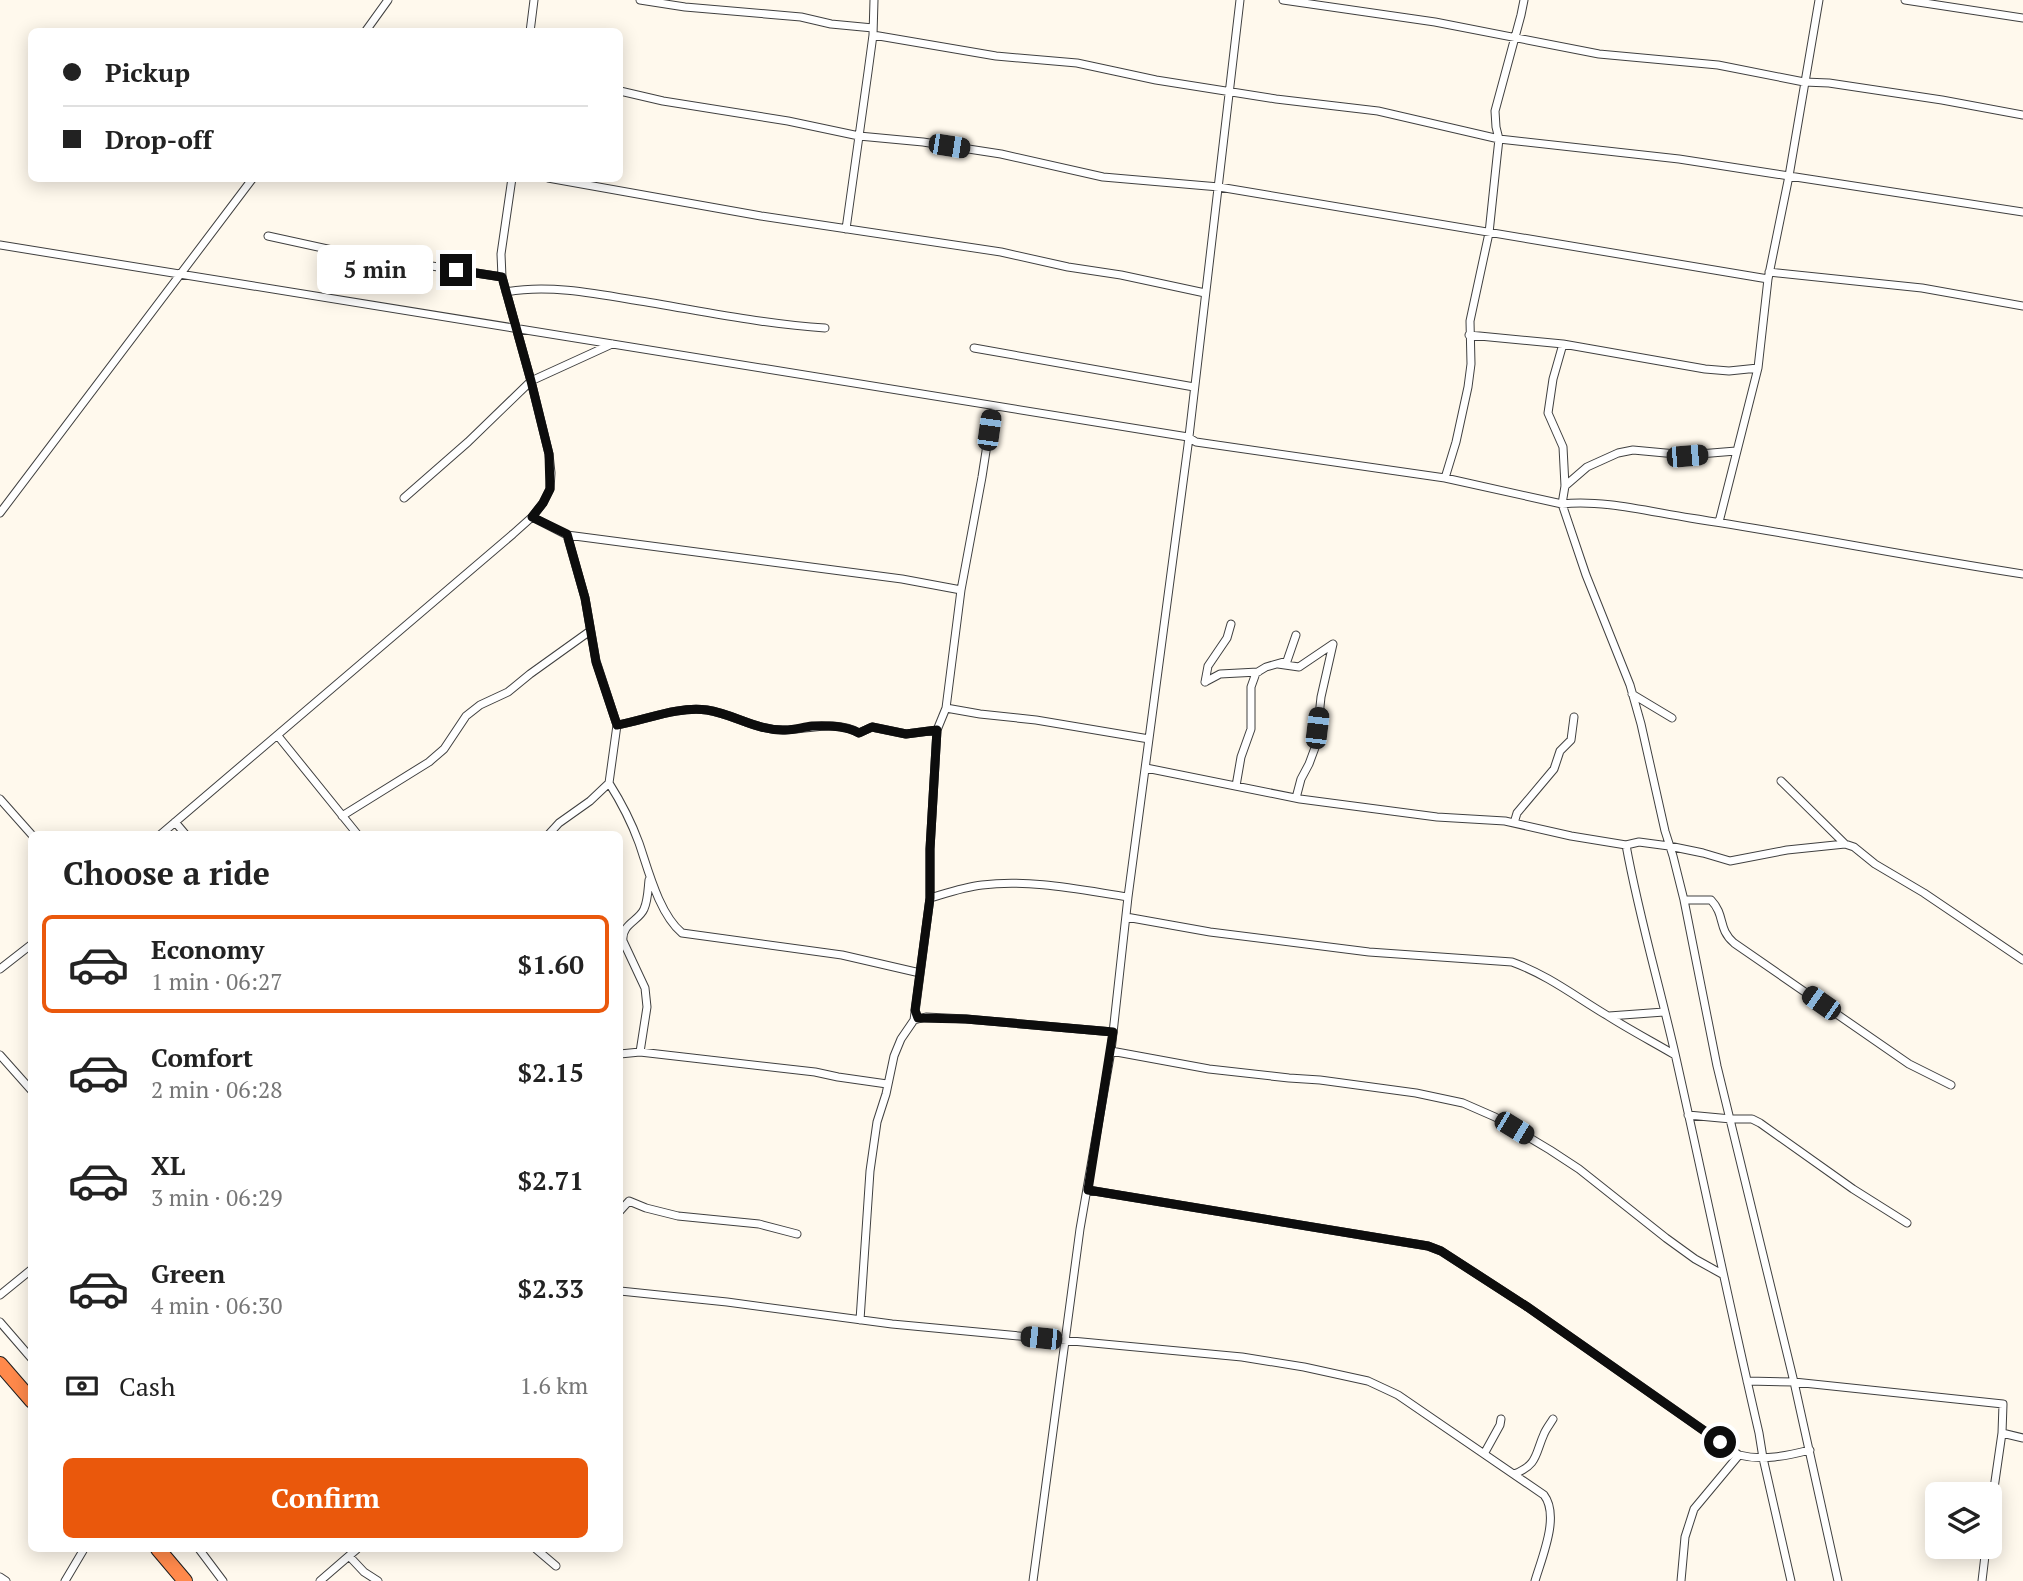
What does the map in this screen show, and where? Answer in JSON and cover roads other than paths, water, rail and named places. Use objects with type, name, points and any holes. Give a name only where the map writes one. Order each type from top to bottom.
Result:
[{"type":"highway","points":[[0,1364],[28,1396]]},
{"type":"highway","points":[[161,1552],[185,1581]]},
{"type":"street","points":[[368,28],[388,0]]},
{"type":"street","points":[[530,28],[534,0]]},
{"type":"street","points":[[640,0],[685,7],[801,17],[996,56],[1077,63],[1156,80],[1276,99],[1378,111],[1499,139],[1679,159],[2023,212]]},
{"type":"street","points":[[846,229],[873,32],[874,0]]},
{"type":"street","points":[[1033,1581],[1080,1228],[1111,1051],[1240,0]]},
{"type":"street","points":[[1283,0],[1435,22],[1621,57],[1718,65],[1804,82],[1829,83],[2023,115]]},
{"type":"street","points":[[1445,478],[1468,387],[1471,364],[1469,321],[1489,233],[1499,139],[1495,111],[1524,0]]},
{"type":"street","points":[[1719,522],[1758,369],[1769,276],[1819,0]]},
{"type":"street","points":[[1905,0],[2023,18]]},
{"type":"street","points":[[623,92],[859,136],[1001,154],[1103,177],[1219,187],[1489,233],[1769,276],[1922,288],[2023,306]]},
{"type":"street","points":[[0,513],[250,182]]},
{"type":"street","points":[[165,831],[532,517],[543,503],[550,489],[549,454],[502,277],[501,254],[511,182]]},
{"type":"street","points":[[568,182],[846,229],[1002,252],[1205,293]]},
{"type":"street","points":[[268,236],[332,250],[358,252],[502,277]]},
{"type":"street","points":[[0,245],[1188,437],[1196,442],[1445,478],[1562,504],[1578,502],[1719,522],[2023,574]]},
{"type":"street","points":[[506,292],[535,288],[604,295],[789,326],[825,328]]},
{"type":"street","points":[[1469,321],[1487,336]]},
{"type":"street","points":[[1469,335],[1563,344],[1705,369],[1758,369]]},
{"type":"street","points":[[404,498],[468,442],[531,381],[612,344]]},
{"type":"street","points":[[1563,344],[1553,379],[1548,413],[1563,447],[1565,486],[1562,504],[1632,694],[1684,900],[1717,1066],[1810,1450],[1838,1581]]},
{"type":"street","points":[[974,348],[1194,387]]},
{"type":"street","points":[[860,1320],[870,1171],[877,1122],[894,1056],[916,1016],[930,898],[937,730],[946,708],[961,590],[993,406]]},
{"type":"street","points":[[1565,486],[1587,467],[1633,450],[1687,456],[1736,451]]},
{"type":"street","points":[[532,517],[567,534],[888,577],[961,590]]},
{"type":"street","points":[[567,534],[585,598],[601,680],[617,725],[609,783],[628,816],[649,876],[676,928],[682,933],[842,954],[920,973]]},
{"type":"street","points":[[1231,624],[1227,638],[1208,666],[1205,682],[1220,674],[1259,671],[1287,661],[1296,635]]},
{"type":"street","points":[[342,816],[429,762],[444,749],[466,716],[480,705],[508,692],[590,631]]},
{"type":"street","points":[[1278,664],[1300,667],[1334,644],[1321,697],[1316,745],[1296,798]]},
{"type":"street","points":[[1236,786],[1241,757],[1251,729],[1251,687],[1259,671]]},
{"type":"street","points":[[1632,694],[1672,718]]},
{"type":"street","points":[[946,708],[1149,739]]},
{"type":"street","points":[[617,725],[664,713],[705,710],[728,715],[761,728],[785,730],[813,726],[851,729],[859,733],[872,727],[906,734],[937,730]]},
{"type":"street","points":[[1514,823],[1517,813],[1554,769],[1560,751],[1571,740],[1574,717]]},
{"type":"street","points":[[278,736],[355,831]]},
{"type":"street","points":[[1146,768],[1296,798],[1437,817],[1514,823],[1626,845],[1639,842],[1669,846],[1730,861],[1787,850],[1845,844],[1854,847],[1875,864],[1924,892],[2023,960]]},
{"type":"street","points":[[1781,781],[1845,844]]},
{"type":"street","points":[[552,831],[609,783]]},
{"type":"street","points":[[0,799],[28,831]]},
{"type":"street","points":[[175,822],[183,831]]},
{"type":"street","points":[[1626,845],[1791,1581]]},
{"type":"street","points":[[623,932],[643,912],[648,897],[649,876]]},
{"type":"street","points":[[930,898],[957,889],[1012,883],[1044,885],[1128,898]]},
{"type":"street","points":[[1684,900],[1711,900],[1720,912],[1725,934],[1734,943],[1909,1064],[1951,1085]]},
{"type":"street","points":[[1126,916],[1210,932],[1370,952],[1512,962],[1535,970],[1606,1016],[1675,1055]]},
{"type":"street","points":[[623,943],[645,988],[647,1007],[640,1052]]},
{"type":"street","points":[[0,969],[28,947]]},
{"type":"street","points":[[1606,1016],[1664,1012]]},
{"type":"street","points":[[916,1016],[1113,1032]]},
{"type":"street","points":[[1111,1051],[1209,1069],[1320,1080],[1416,1093],[1463,1103],[1495,1117],[1579,1169],[1666,1238],[1722,1274]]},
{"type":"street","points":[[623,1054],[640,1052],[815,1072],[887,1084]]},
{"type":"street","points":[[0,1055],[28,1086]]},
{"type":"street","points":[[1688,1115],[1752,1119],[1907,1223]]},
{"type":"street","points":[[1088,1190],[1428,1246],[1441,1251],[1526,1306],[1738,1455],[1784,1457],[1810,1450]]},
{"type":"street","points":[[623,1208],[629,1201],[678,1216],[759,1224],[797,1234]]},
{"type":"street","points":[[0,1295],[28,1272]]},
{"type":"street","points":[[623,1291],[860,1320],[1242,1357],[1368,1381],[1398,1395],[1544,1495],[1551,1506],[1548,1537],[1535,1581]]},
{"type":"street","points":[[0,1322],[28,1354]]},
{"type":"street","points":[[1747,1381],[1794,1382],[2003,1404],[1995,1482]]},
{"type":"street","points":[[1484,1454],[1501,1419]]},
{"type":"street","points":[[1514,1474],[1527,1469],[1532,1463],[1543,1435],[1553,1419]]},
{"type":"street","points":[[2001,1433],[2023,1438]]},
{"type":"street","points":[[1681,1581],[1685,1537],[1694,1508],[1738,1455]]},
{"type":"street","points":[[65,1581],[83,1552]]},
{"type":"street","points":[[201,1552],[223,1581]]},
{"type":"street","points":[[320,1581],[354,1552]]},
{"type":"street","points":[[540,1552],[556,1566]]},
{"type":"street","points":[[349,1556],[377,1581]]},
{"type":"street","points":[[1982,1581],[1985,1559]]},
{"type":"street","points":[[0,1577],[6,1581]]}]
